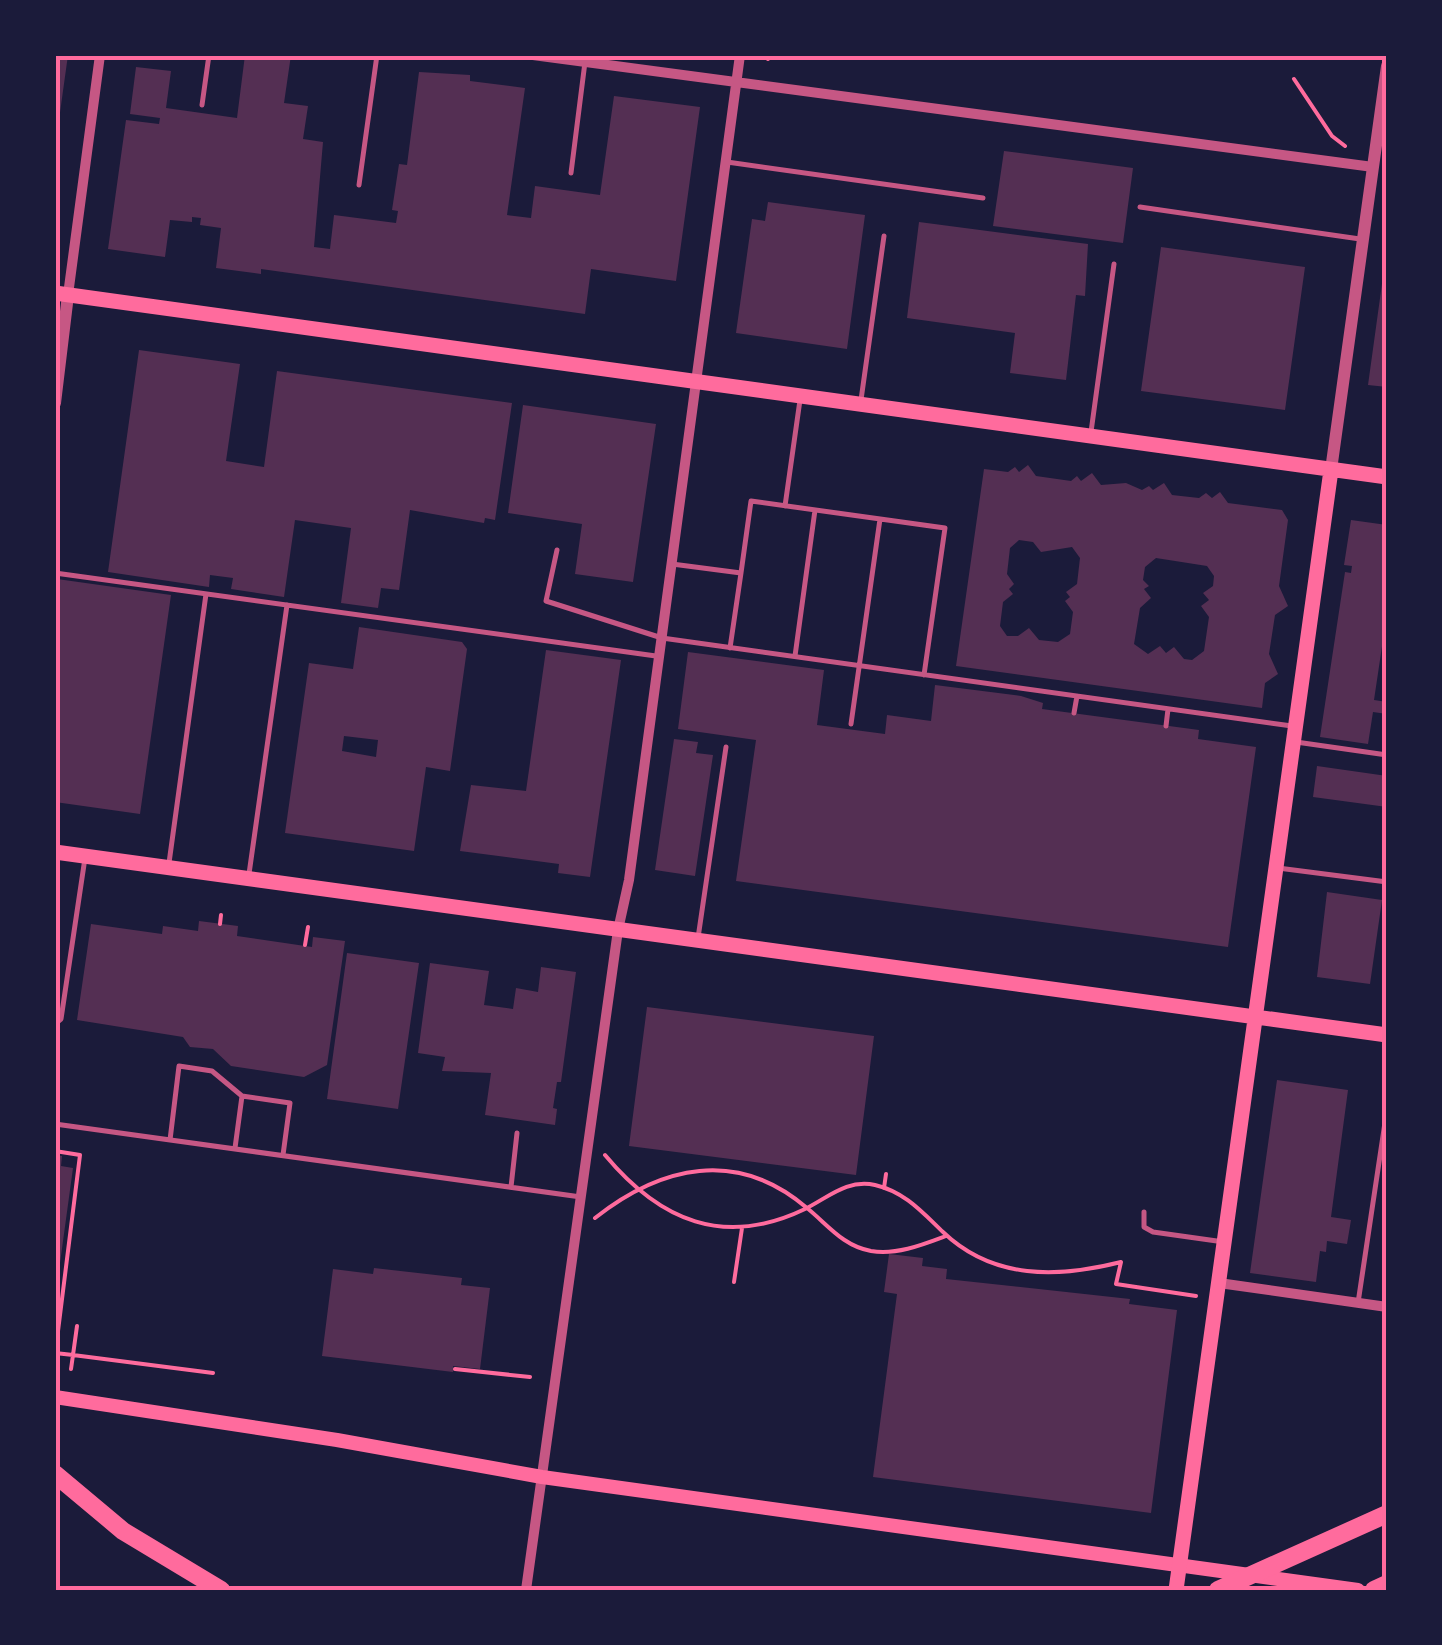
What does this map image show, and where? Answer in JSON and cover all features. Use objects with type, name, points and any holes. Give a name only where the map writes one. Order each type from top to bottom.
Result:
[{"type":"highway","points":[[55,1474],[122,1531],[221,1590]]},
{"type":"highway","points":[[1218,1590],[1387,1514]]},
{"type":"highway","points":[[1374,1590],[1387,1584]]},
{"type":"main road","points":[[62,294],[1387,477]]},
{"type":"main road","points":[[1176,1590],[1331,470]]},
{"type":"main road","points":[[55,852],[1387,1035]]},
{"type":"main road","points":[[55,1397],[338,1440],[542,1477],[1358,1590]]},
{"type":"street","points":[[55,403],[62,294],[100,55]]},
{"type":"street","points":[[533,55],[1373,167]]},
{"type":"street","points":[[526,1590],[662,638],[740,55]]},
{"type":"street","points":[[1331,470],[1387,66]]},
{"type":"street","points":[[1218,1291],[1387,1307]]},
{"type":"lane","points":[[202,105],[209,55]]},
{"type":"lane","points":[[359,185],[377,55]]},
{"type":"lane","points":[[572,173],[586,62]]},
{"type":"lane","points":[[724,162],[983,198]]},
{"type":"lane","points":[[1140,206],[1363,240]]},
{"type":"lane","points":[[860,403],[884,236]]},
{"type":"lane","points":[[1090,435],[1114,264]]},
{"type":"lane","points":[[785,506],[800,395]]},
{"type":"lane","points":[[730,648],[751,501],[816,510],[945,528],[924,675]]},
{"type":"lane","points":[[795,657],[816,510]]},
{"type":"lane","points":[[851,724],[880,519]]},
{"type":"lane","points":[[557,550],[546,601],[662,638],[1168,709],[1387,755]]},
{"type":"lane","points":[[672,564],[741,573]]},
{"type":"lane","points":[[55,573],[659,656]]},
{"type":"lane","points":[[168,868],[206,594]]},
{"type":"lane","points":[[248,879],[287,605]]},
{"type":"lane","points":[[1074,713],[1077,696]]},
{"type":"lane","points":[[1166,726],[1168,709]]},
{"type":"lane","points":[[698,941],[726,748]]},
{"type":"lane","points":[[55,1024],[61,1019],[85,856]]},
{"type":"lane","points":[[1276,868],[1387,882]]},
{"type":"lane","points":[[170,1140],[179,1066],[212,1071],[242,1096],[290,1104],[283,1155]]},
{"type":"lane","points":[[235,1148],[242,1096]]},
{"type":"lane","points":[[1358,1302],[1387,1109]]},
{"type":"lane","points":[[55,1124],[581,1197]]},
{"type":"lane","points":[[511,1187],[517,1134]]},
{"type":"lane","points":[[1144,1212],[1144,1227],[1153,1232],[1225,1242]]},
{"type":"path","points":[[1294,78],[1332,136],[1373,167]]},
{"type":"path","points":[[220,924],[221,915]]},
{"type":"path","points":[[306,946],[308,927]]},
{"type":"path","points":[[589,1136],[635,1188],[664,1210],[692,1221],[742,1227],[807,1208],[839,1188],[858,1184],[884,1188],[917,1206],[966,1250],[1021,1272],[1074,1274],[1121,1262],[1116,1284],[1218,1291]]},
{"type":"path","points":[[55,1151],[80,1155],[55,1354],[213,1373]]},
{"type":"path","points":[[576,1234],[635,1188],[666,1176],[720,1172],[772,1186],[807,1208],[848,1244],[871,1251],[915,1248],[946,1236]]},
{"type":"path","points":[[884,1188],[886,1174]]},
{"type":"path","points":[[734,1282],[742,1227]]},
{"type":"path","points":[[72,1369],[77,1326]]},
{"type":"path","points":[[455,1369],[530,1377]]},
{"type":"building","points":[[55,55],[68,55],[57,134],[55,134]]},
{"type":"building","points":[[245,55],[291,55],[284,103],[308,106],[303,139],[323,142],[314,247],[330,249],[334,215],[396,223],[398,211],[392,210],[399,164],[407,165],[419,72],[470,75],[470,81],[525,88],[507,215],[531,218],[535,186],[600,195],[614,96],[700,107],[676,281],[591,269],[585,314],[261,269],[261,274],[216,268],[221,228],[200,225],[201,218],[192,217],[192,222],[170,220],[165,257],[108,249],[126,120],[159,124],[160,118],[130,114],[136,67],[171,71],[166,108],[237,118]]},
{"type":"building","points":[[1004,151],[1133,168],[1123,243],[993,226]]},
{"type":"building","points":[[768,202],[865,215],[847,349],[736,333],[752,219],[765,221]]},
{"type":"building","points":[[919,222],[1088,244],[1085,296],[1076,295],[1066,380],[1010,373],[1015,333],[907,318]]},
{"type":"building","points":[[1161,247],[1305,267],[1285,410],[1141,391]]},
{"type":"building","points":[[1387,262],[1387,387],[1368,385]]},
{"type":"building","points":[[139,350],[240,364],[226,461],[264,467],[277,371],[512,403],[495,520],[485,518],[484,523],[410,510],[399,590],[381,588],[378,608],[341,603],[351,528],[295,520],[284,597],[231,589],[233,578],[210,575],[209,587],[108,572]]},
{"type":"building","points":[[523,405],[656,424],[633,582],[575,574],[582,524],[508,513]]},
{"type":"building","points":[[1028,465],[1036,476],[1071,481],[1077,476],[1081,481],[1092,473],[1101,485],[1126,483],[1142,490],[1149,486],[1153,490],[1164,483],[1172,495],[1199,498],[1206,493],[1212,498],[1220,492],[1228,503],[1282,510],[1288,520],[1279,586],[1288,606],[1275,615],[1269,654],[1278,674],[1265,683],[1262,708],[956,666],[984,469],[1008,472],[1015,467],[1019,472]],"holes":[[[1019,540],[1033,542],[1041,552],[1072,547],[1080,558],[1077,584],[1066,592],[1070,597],[1065,601],[1073,612],[1070,634],[1058,642],[1039,640],[1029,628],[1018,636],[1007,636],[1000,626],[1003,602],[1013,594],[1009,589],[1014,584],[1007,574],[1010,548]],[[1156,558],[1207,566],[1214,576],[1213,586],[1203,593],[1209,600],[1201,606],[1209,617],[1204,651],[1192,660],[1184,659],[1174,647],[1166,653],[1160,646],[1148,654],[1134,644],[1140,608],[1151,598],[1144,589],[1149,586],[1143,580],[1145,567]]]},
{"type":"building","points":[[1351,520],[1387,525],[1387,613],[1374,700],[1387,702],[1387,714],[1373,712],[1368,744],[1320,737],[1345,572],[1351,573],[1352,566],[1344,565]]},
{"type":"building","points":[[57,579],[171,595],[140,814],[55,802]]},
{"type":"building","points":[[359,627],[462,642],[467,649],[450,771],[426,767],[414,851],[285,833],[309,663],[353,669]],"holes":[[[344,736],[378,740],[376,757],[342,751]]]},
{"type":"building","points":[[546,650],[621,660],[590,877],[558,873],[559,864],[460,851],[471,785],[526,791]]},
{"type":"building","points":[[688,652],[824,670],[817,725],[885,734],[887,715],[931,721],[935,685],[1021,696],[1043,703],[1042,709],[1199,730],[1198,739],[1256,747],[1228,947],[736,881],[756,740],[678,729]]},
{"type":"building","points":[[674,739],[698,742],[696,753],[713,755],[695,876],[655,870]]},
{"type":"building","points":[[1317,766],[1387,776],[1387,807],[1313,797]]},
{"type":"building","points":[[1327,892],[1382,900],[1370,984],[1317,977]]},
{"type":"building","points":[[199,921],[238,926],[237,936],[312,947],[313,937],[345,941],[327,1065],[304,1077],[231,1066],[213,1049],[190,1047],[183,1037],[77,1020],[91,924],[162,934],[163,926],[198,931]]},
{"type":"building","points":[[347,953],[419,963],[398,1109],[327,1099]]},
{"type":"building","points":[[430,963],[489,971],[484,1005],[513,1009],[516,988],[538,992],[541,967],[576,972],[561,1082],[557,1082],[553,1108],[557,1109],[555,1125],[485,1115],[491,1073],[442,1071],[445,1057],[418,1053]]},
{"type":"building","points":[[647,1007],[874,1036],[856,1175],[629,1146]]},
{"type":"building","points":[[1277,1080],[1348,1090],[1331,1217],[1351,1220],[1347,1244],[1327,1241],[1326,1252],[1320,1251],[1316,1282],[1250,1273]]},
{"type":"building","points":[[55,1155],[62,1156],[61,1166],[73,1168],[57,1285]]},
{"type":"building","points":[[889,1254],[923,1258],[922,1266],[947,1269],[946,1279],[1130,1299],[1129,1304],[1177,1310],[1151,1513],[873,1477],[897,1294],[884,1292]]},
{"type":"building","points":[[374,1268],[462,1278],[461,1285],[490,1288],[480,1369],[453,1366],[453,1372],[322,1356],[333,1269],[373,1274]]}]
